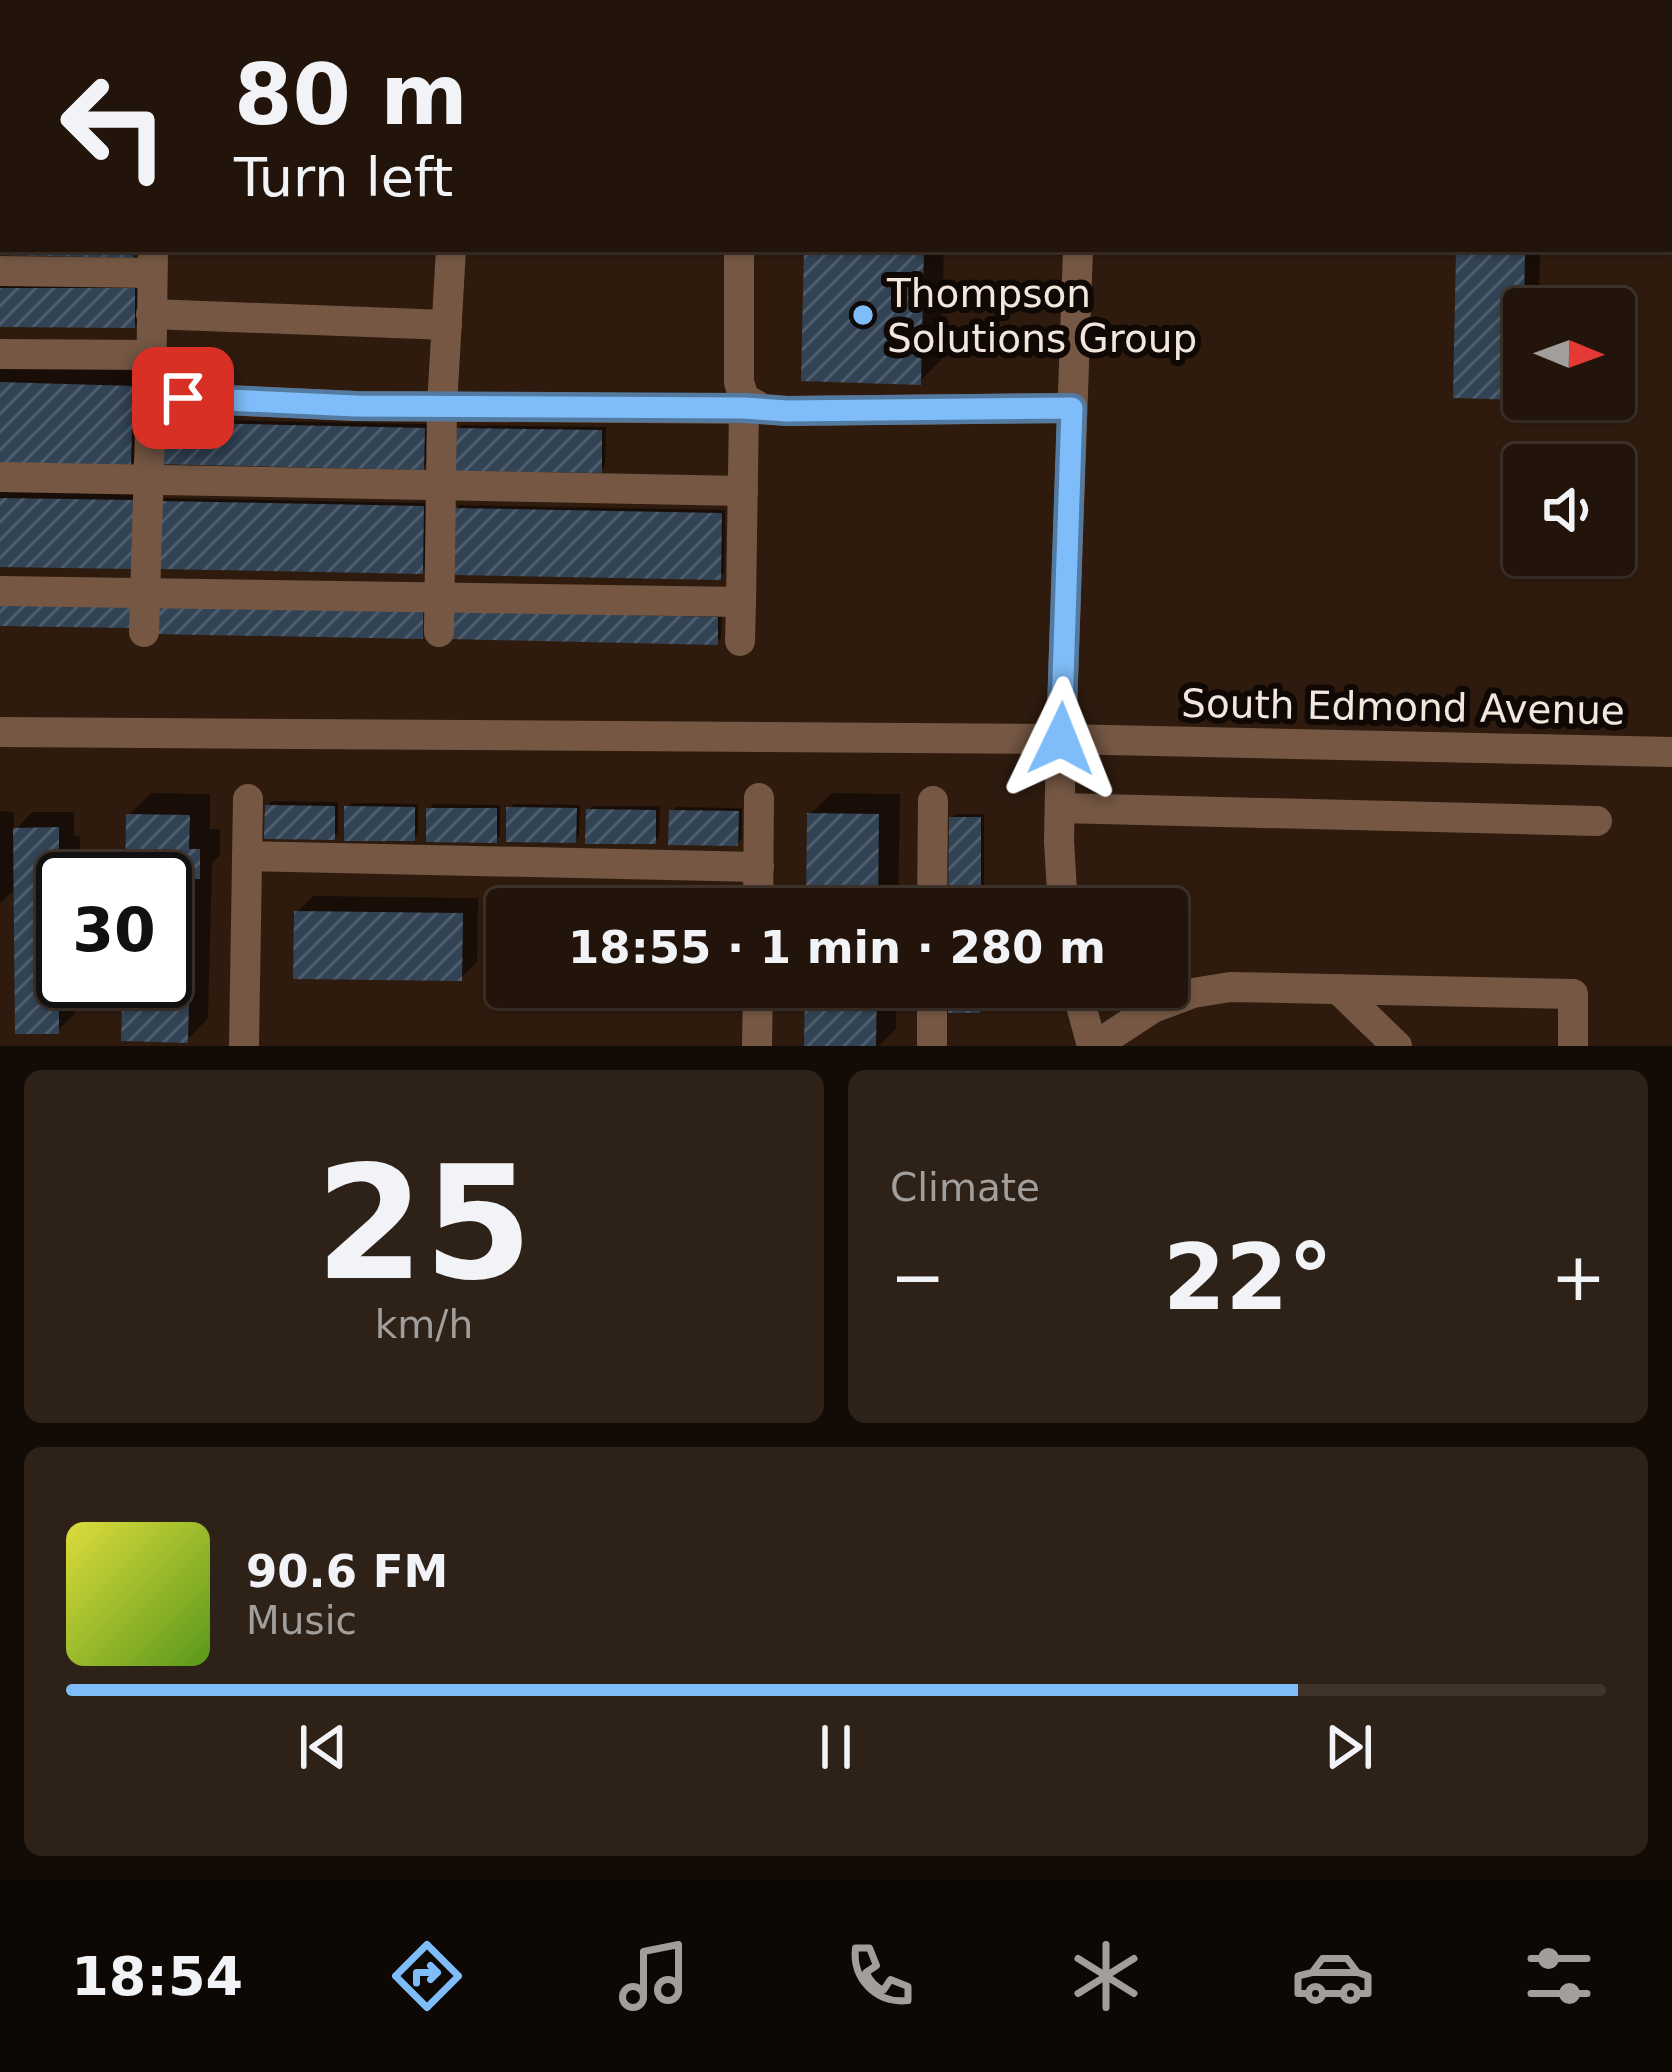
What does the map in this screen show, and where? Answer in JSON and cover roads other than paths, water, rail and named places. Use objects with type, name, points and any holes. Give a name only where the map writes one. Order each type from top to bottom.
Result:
[{"type":"street","points":[[439,632],[442,406],[451,252]]},
{"type":"street","points":[[739,252],[739,382],[753,408],[743,491],[740,641]]},
{"type":"street","points":[[1062,888],[1061,739],[1078,252]]},
{"type":"street","points":[[0,271],[152,261],[144,632]]},
{"type":"street","points":[[151,314],[447,325]]},
{"type":"street","points":[[0,354],[151,355]]},
{"type":"street","points":[[151,397],[356,406],[787,411],[1072,408]]},
{"type":"street","points":[[0,477],[743,491]]},
{"type":"street","points":[[0,591],[741,602]]},
{"type":"street","name":"South Edmond Avenue","points":[[0,732],[1061,739],[1672,752]]},
{"type":"street","points":[[758,888],[759,798]]},
{"type":"street","points":[[244,1046],[248,799]]},
{"type":"street","points":[[932,888],[933,801]]},
{"type":"street","points":[[1060,808],[1597,821]]},
{"type":"street","points":[[248,856],[759,867]]},
{"type":"street","points":[[1082,1008],[1094,1046],[1153,1008],[1193,993],[1230,987],[1574,994],[1573,1046]]},
{"type":"street","points":[[1338,989],[1397,1046]]},
{"type":"street","points":[[757,1046],[758,1008]]},
{"type":"street","points":[[932,1008],[932,1046]]},
{"type":"place","name":"Thompson Solutions Group","points":[[863,315]]}]
